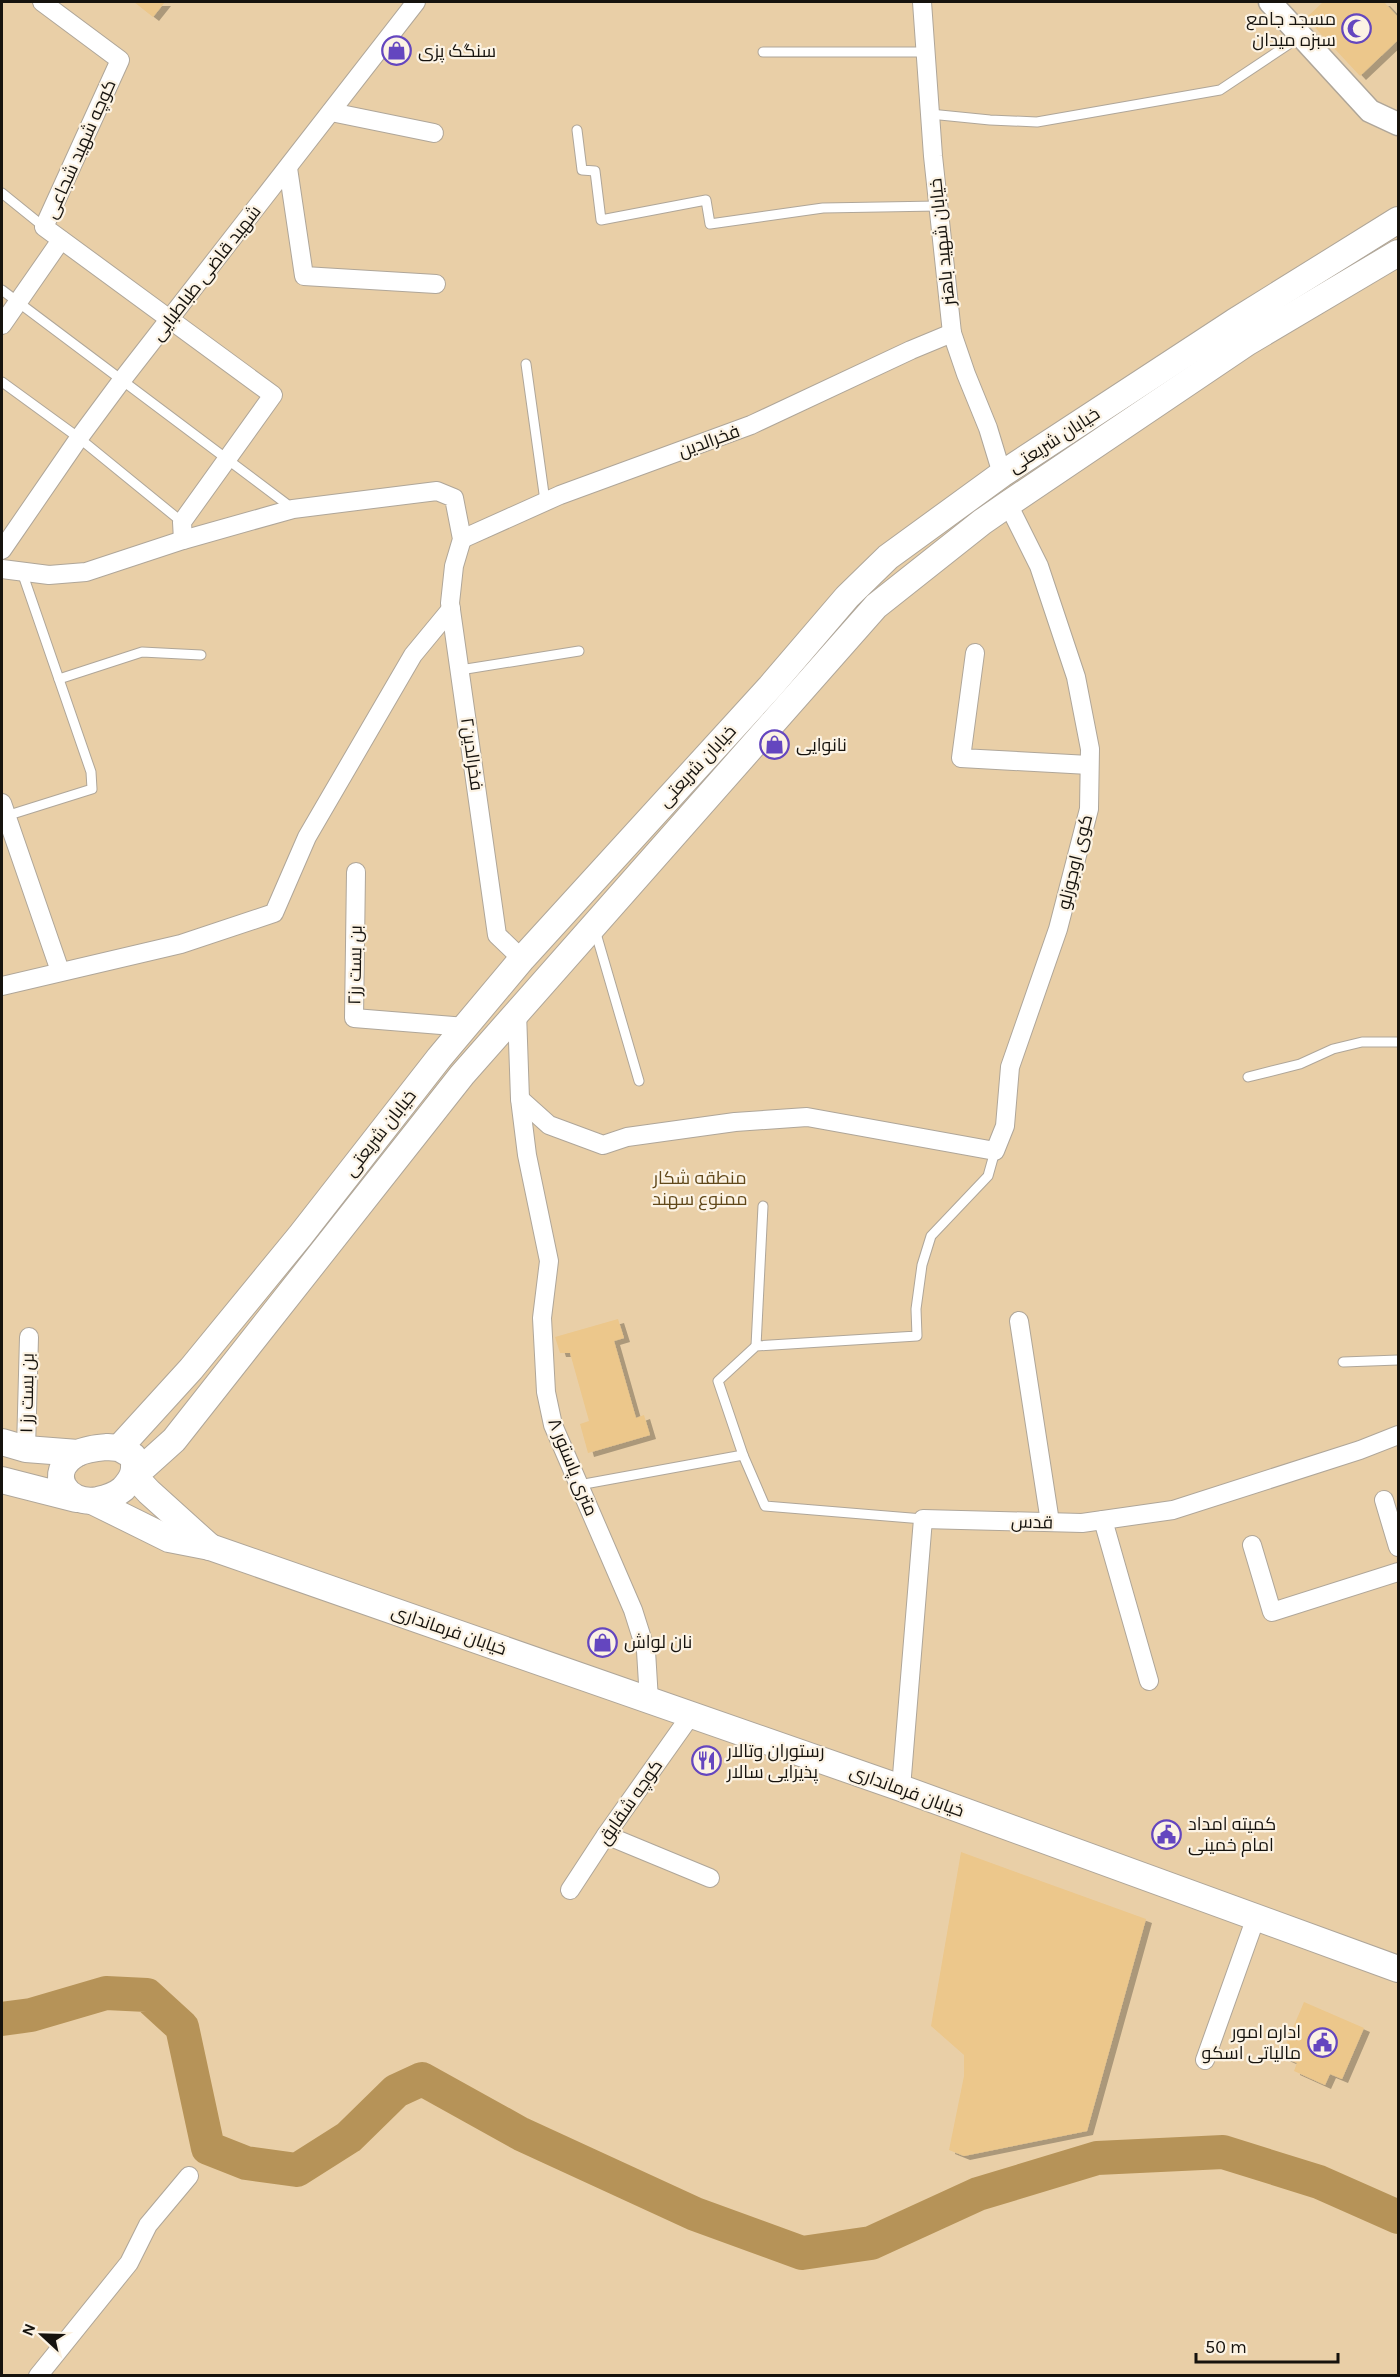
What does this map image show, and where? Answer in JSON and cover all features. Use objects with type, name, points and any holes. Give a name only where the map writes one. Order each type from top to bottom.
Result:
[{"type":"main road","name":"خیابان شریعتی","points":[[119,1448],[192,1369],[522,959],[770,687],[855,589],[888,557],[1002,474],[1234,322],[1398,220]]},
{"type":"main road","name":"خیابان شریعتی","points":[[134,1476],[174,1440],[462,1075],[876,606],[1008,504],[1248,342],[1398,253]]},
{"type":"main road","points":[[684,780],[705,800]]},
{"type":"main road","points":[[192,1369],[214,1388]]},
{"type":"main road","points":[[2,1442],[26,1449],[78,1453],[107,1447],[119,1448],[133,1456],[135,1467],[134,1476],[120,1492],[111,1496],[84,1500],[2,1480]]},
{"type":"main road","points":[[78,1453],[70,1459],[62,1474],[62,1484],[66,1491],[84,1500]]},
{"type":"main road","name":"خیابان فرمانداری","points":[[134,1476],[148,1492],[210,1546]]},
{"type":"main road","name":"خیابان فرمانداری","points":[[84,1500],[170,1539],[210,1546],[901,1788],[1398,1969]]},
{"type":"street","name":"کوچه شهید شجاعی","points":[[42,2],[120,60],[44,227]]},
{"type":"street","name":"شهید قاضی طباطبایی","points":[[2,550],[122,380],[416,2]]},
{"type":"street","name":"خیابان شهید باهنر","points":[[922,2],[938,206],[952,333],[988,428],[1002,474]]},
{"type":"street","points":[[1270,2],[1370,111],[1398,124]]},
{"type":"street","points":[[331,112],[434,133]]},
{"type":"street","points":[[288,168],[304,276],[436,284]]},
{"type":"street","points":[[44,227],[273,395],[227,458],[182,531]]},
{"type":"street","points":[[2,325],[61,240]]},
{"type":"street","name":"فخرالدین","points":[[462,539],[545,501],[751,425],[952,333]]},
{"type":"street","points":[[2,569],[49,575],[86,572],[182,531],[293,509],[437,491],[454,498],[462,539]]},
{"type":"street","name":"کوی اوجوزلو","points":[[995,1151],[1005,1126],[1010,1067],[1058,929],[1089,808],[1090,749],[1076,677],[1039,566],[1008,504]]},
{"type":"street","name":"فخرالدین۲","points":[[462,539],[454,566],[451,609],[497,935],[522,959]]},
{"type":"street","points":[[2,986],[181,944],[274,914],[307,837],[413,655],[451,609]]},
{"type":"street","points":[[975,653],[961,758],[1089,765]]},
{"type":"street","points":[[4,809],[60,971]]},
{"type":"street","name":"بن بست رز۲","points":[[356,872],[354,1018],[466,1027]]},
{"type":"street","name":"۸ متری پاستور","points":[[517,1012],[520,1099],[527,1155],[549,1261],[542,1318],[546,1392],[553,1425],[636,1620],[646,1651],[649,1700]]},
{"type":"street","points":[[520,1099],[549,1125],[603,1144],[627,1137],[735,1122],[807,1117],[995,1151]]},
{"type":"street","points":[[1019,1321],[1050,1522]]},
{"type":"street","name":"بن بست رز ۱","points":[[26,1449],[29,1337]]},
{"type":"street","name":"قدس","points":[[923,1519],[1082,1523],[1173,1510],[1349,1454],[1398,1435]]},
{"type":"street","points":[[1384,1500],[1398,1547]]},
{"type":"street","points":[[901,1788],[923,1519]]},
{"type":"street","points":[[1103,1520],[1149,1681]]},
{"type":"street","points":[[1252,1545],[1272,1612],[1398,1572]]},
{"type":"street","name":"کوچه شقایق","points":[[570,1890],[691,1715]]},
{"type":"street","points":[[606,1835],[710,1878]]},
{"type":"street","points":[[1205,2060],[1256,1917]]},
{"type":"street","points":[[38,2376],[129,2263],[148,2225],[189,2176]]},
{"type":"lane","points":[[930,114],[1037,122],[1220,90],[1301,36]]},
{"type":"lane","points":[[763,52],[926,52]]},
{"type":"lane","points":[[577,130],[582,170],[595,171],[601,220],[706,200],[710,224],[823,208],[938,206]]},
{"type":"lane","points":[[2,193],[44,227]]},
{"type":"lane","points":[[2,290],[293,509]]},
{"type":"lane","points":[[525,364],[545,501]]},
{"type":"lane","points":[[2,382],[79,438],[182,531]]},
{"type":"lane","points":[[4,809],[92,789],[92,772],[22,572]]},
{"type":"lane","points":[[460,670],[579,651]]},
{"type":"lane","points":[[59,679],[142,652],[201,655]]},
{"type":"lane","points":[[594,925],[639,1082]]},
{"type":"lane","points":[[1248,1077],[1300,1064],[1334,1049],[1362,1042],[1398,1042]]},
{"type":"lane","points":[[923,1519],[765,1506],[743,1455],[718,1381],[756,1346],[917,1336],[916,1310],[922,1265],[931,1236],[988,1176],[995,1151]]},
{"type":"lane","points":[[756,1346],[763,1206]]},
{"type":"lane","points":[[1343,1362],[1398,1360]]},
{"type":"lane","points":[[579,1485],[743,1455]]},
{"type":"green space","name":"منطقه شکار ممنوع سهند","points":[[2,2],[1398,2],[1398,2375],[2,2376]]},
{"type":"building","points":[[134,2],[165,2],[153,17]]},
{"type":"building","name":"مسجد جامع سبزه میدان","points":[[1323,2],[1384,2],[1398,17],[1398,40],[1360,76],[1306,18]]},
{"type":"building","points":[[618,1319],[624,1338],[614,1341],[636,1418],[644,1415],[650,1435],[588,1453],[580,1424],[589,1421],[570,1353],[560,1353],[555,1337]]},
{"type":"building","points":[[961,1852],[1146,1919],[1087,2131],[964,2156],[949,2150],[964,2076],[964,2055],[931,2026]]},
{"type":"building","name":"اداره امور مالیاتی اسکو","points":[[1304,2002],[1364,2028],[1342,2079],[1330,2074],[1325,2085],[1294,2071],[1297,2063],[1281,2056]]},
{"type":"waterway","points":[[2,2019],[31,2015],[106,1993],[147,1995],[182,2027],[208,2148],[246,2163],[297,2170],[349,2137],[396,2091],[422,2079],[521,2134],[695,2214],[802,2253],[871,2243],[978,2194],[1097,2158],[1223,2152],[1319,2182],[1398,2217]]},
{"type":"place","name":"مسجد جامع سبزه میدان","points":[[1357,29]]},
{"type":"place","name":"سنگک پزی","points":[[397,51]]},
{"type":"place","name":"نانوایی","points":[[775,745]]},
{"type":"place","name":"نان لواش","points":[[603,1642]]},
{"type":"place","name":"رستوران وتالار پذیرایی سالار","points":[[706,1761]]},
{"type":"place","name":"کمیته امداد امام خمینی","points":[[1167,1834]]},
{"type":"place","name":"اداره امور مالیاتی اسکو","points":[[1322,2042]]}]
